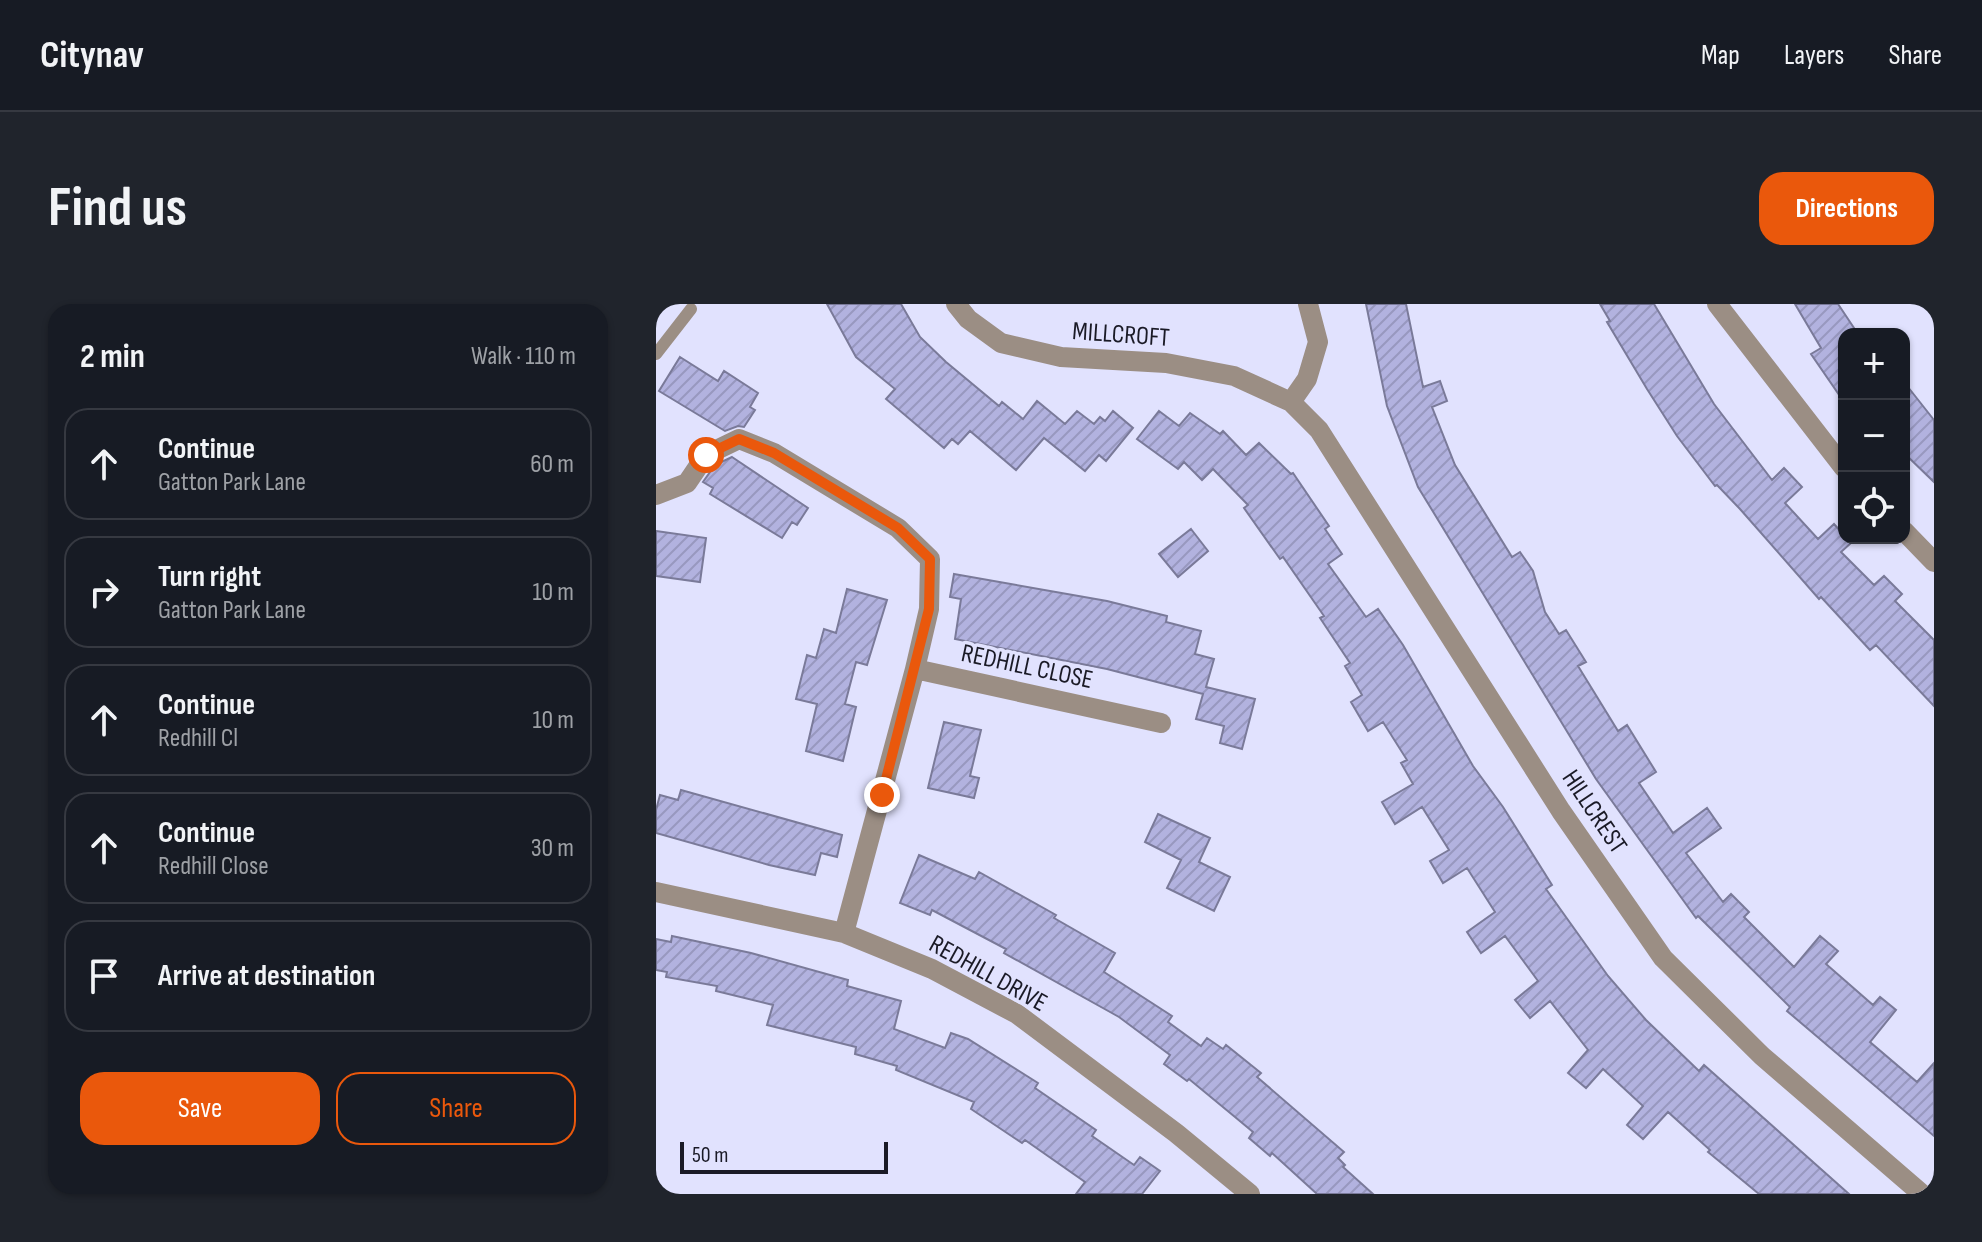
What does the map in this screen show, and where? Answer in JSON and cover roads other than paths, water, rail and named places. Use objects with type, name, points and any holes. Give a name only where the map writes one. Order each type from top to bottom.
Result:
[{"type":"street","name":"MILLCROFT","points":[[956,304],[968,319],[1001,343],[1061,357],[1166,363],[1234,376],[1291,402]]},
{"type":"street","points":[[1291,402],[1307,379],[1318,342],[1308,304]]},
{"type":"street","points":[[1717,304],[1838,460]]},
{"type":"street","name":"HILLCREST","points":[[1291,402],[1319,430],[1561,811],[1663,958],[1762,1056],[1922,1194]]},
{"type":"street","points":[[656,495],[687,483],[706,455],[739,439],[774,453],[898,528],[930,559],[929,609],[844,933]]},
{"type":"street","points":[[1910,537],[1934,562]]},
{"type":"street","name":"REDHILL CLOSE","points":[[915,669],[1161,723]]},
{"type":"street","name":"REDHILL DRIVE","points":[[656,892],[844,933],[932,969],[1017,1014],[1176,1133],[1250,1194]]},
{"type":"lane","points":[[656,354],[691,309]]}]
